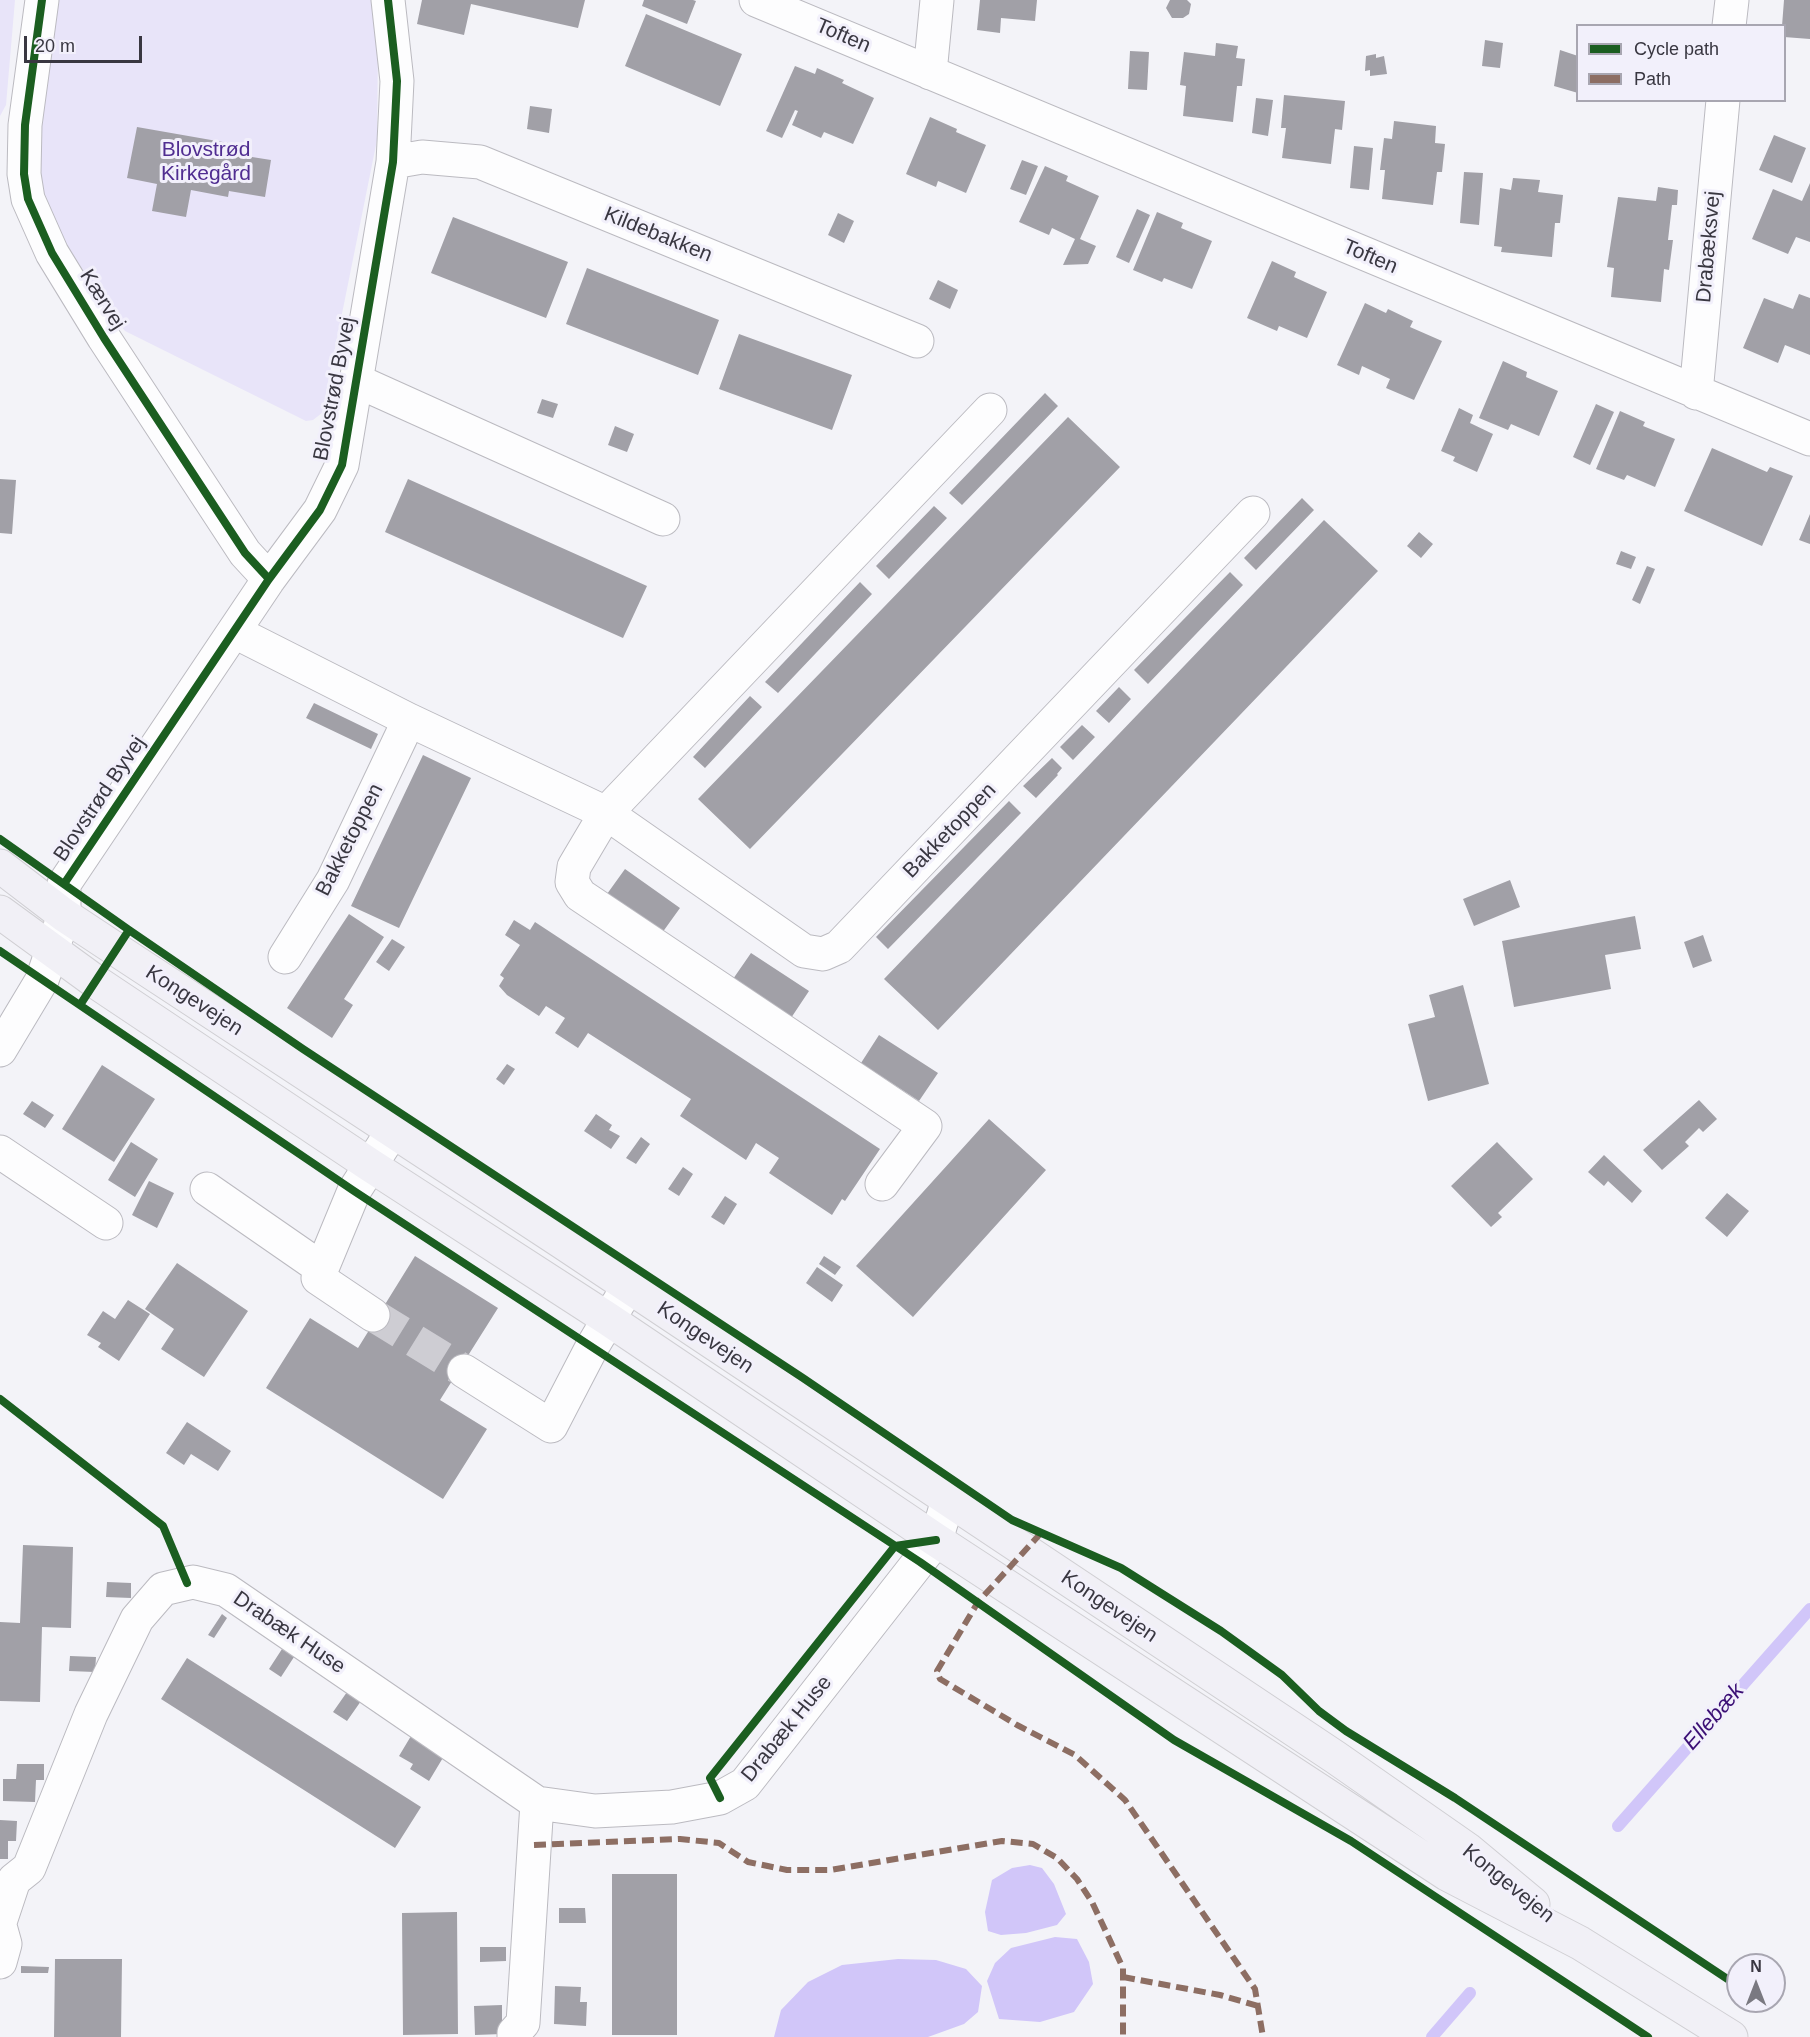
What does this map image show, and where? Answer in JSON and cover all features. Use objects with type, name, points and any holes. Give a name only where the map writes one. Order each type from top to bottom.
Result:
[{"type":"main road","name":"Kongevejen","points":[[0,866],[64,915],[562,1242],[1335,1757],[1467,1849],[1580,1943]]},
{"type":"main road","name":"Kongevejen","points":[[0,912],[52,951],[370,1165],[608,1319],[936,1540],[1447,1874],[1580,1943],[1731,2037]]},
{"type":"street","name":"Kærvej","points":[[42,0],[26,125],[12,174],[28,200],[46,242],[104,338],[245,553],[269,579]]},
{"type":"street","name":"Blovstrød Byvej","points":[[0,1050],[42,980],[64,915],[64,884],[269,579],[320,510],[342,465],[393,162],[397,81],[388,0]]},
{"type":"street","name":"Toften","points":[[756,0],[1810,439]]},
{"type":"street","points":[[930,73],[937,0]]},
{"type":"street","points":[[1729,24],[1732,0]]},
{"type":"street","name":"Drabæksvej","points":[[1696,393],[1723,102]]},
{"type":"street","name":"Kildebakken","points":[[393,162],[422,157],[480,162],[917,341]]},
{"type":"street","points":[[357,381],[663,519]]},
{"type":"street","points":[[882,1184],[924,1126],[580,895],[572,882],[574,867],[606,813],[990,410]]},
{"type":"street","name":"Bakketoppen","points":[[235,632],[409,720],[606,813],[804,951],[823,954],[839,947],[1253,513]]},
{"type":"street","name":"Bakketoppen","points":[[285,957],[333,880],[409,720]]},
{"type":"street","points":[[373,1316],[318,1278],[354,1191],[392,1132]]},
{"type":"street","points":[[0,1152],[106,1223]]},
{"type":"street","points":[[207,1190],[321,1268]]},
{"type":"street","points":[[464,1371],[551,1425],[608,1319],[628,1287]]},
{"type":"street","name":"Drabæk Huse","points":[[0,1962],[5,1944],[0,1924],[14,1880],[29,1868],[92,1714],[137,1619],[163,1589],[193,1582],[226,1590],[537,1803],[594,1811],[672,1808],[720,1798],[745,1784],[936,1540],[948,1500]]},
{"type":"street","points":[[514,2037],[514,2033],[523,2023],[537,1803]]},
{"type":"green space","points":[[0,0],[15,0],[6,105],[0,116]]},
{"type":"green space","name":"Blovstrød Kirkegård","points":[[53,0],[371,0],[378,44],[377,140],[322,413],[313,420],[306,421],[125,331],[84,279],[33,177]]},
{"type":"shaded area","points":[[1030,1865],[1042,1868],[1054,1884],[1066,1914],[1057,1925],[1026,1933],[1001,1935],[988,1931],[985,1912],[992,1880],[1012,1868]]},
{"type":"shaded area","points":[[1055,1937],[1077,1939],[1089,1962],[1093,1984],[1074,2012],[1040,2022],[999,2019],[987,1981],[995,1963],[1011,1948]]},
{"type":"shaded area","points":[[898,1959],[936,1960],[966,1969],[982,1986],[978,2012],[964,2024],[928,2037],[774,2037],[781,2010],[808,1982],[842,1965]]},
{"type":"building","points":[[422,0],[585,0],[578,28],[471,4],[464,35],[417,24]]},
{"type":"building","points":[[644,0],[696,1],[687,24],[642,6]]},
{"type":"building","points":[[980,0],[1037,0],[1035,21],[1001,18],[1000,33],[977,30]]},
{"type":"building","points":[[1170,0],[1187,0],[1191,4],[1189,14],[1183,18],[1172,18],[1166,8]]},
{"type":"building","points":[[1784,0],[1810,0],[1810,39],[1786,37],[1786,24],[1782,24]]},
{"type":"building","points":[[646,14],[742,54],[720,106],[625,66]]},
{"type":"building","points":[[1485,40],[1503,43],[1500,68],[1482,66]]},
{"type":"building","points":[[1216,43],[1238,46],[1236,58],[1245,59],[1242,86],[1237,86],[1233,122],[1183,116],[1186,86],[1180,85],[1184,52],[1215,56]]},
{"type":"building","points":[[1560,50],[1576,55],[1576,92],[1554,86]]},
{"type":"building","points":[[1130,51],[1149,52],[1147,90],[1128,89]]},
{"type":"building","points":[[1376,54],[1376,58],[1384,56],[1387,74],[1370,76],[1370,70],[1365,71],[1366,56]]},
{"type":"building","points":[[795,66],[815,74],[817,68],[844,80],[842,83],[874,98],[853,144],[824,132],[821,138],[792,125],[798,111],[795,110],[782,138],[766,131]]},
{"type":"building","points":[[1284,95],[1345,101],[1342,130],[1335,129],[1331,164],[1282,158],[1286,128],[1281,128]]},
{"type":"building","points":[[1256,98],[1273,100],[1268,136],[1252,133]]},
{"type":"building","points":[[530,106],[552,109],[549,133],[527,129]]},
{"type":"building","points":[[930,117],[986,145],[966,193],[938,181],[936,187],[906,174]]},
{"type":"building","points":[[1394,121],[1436,126],[1435,143],[1445,144],[1442,172],[1437,172],[1433,205],[1382,199],[1385,170],[1380,170],[1384,138],[1392,139]]},
{"type":"building","points":[[137,127],[234,144],[233,154],[271,160],[265,197],[229,191],[228,197],[191,190],[186,217],[152,211],[157,184],[127,178]]},
{"type":"building","points":[[1774,135],[1806,148],[1792,183],[1759,170]]},
{"type":"building","points":[[1354,146],[1373,148],[1369,190],[1350,188]]},
{"type":"building","points":[[1022,160],[1038,166],[1026,195],[1010,189]]},
{"type":"building","points":[[1045,166],[1068,176],[1066,181],[1099,196],[1080,239],[1096,246],[1088,264],[1063,265],[1075,239],[1052,228],[1049,235],[1019,222]]},
{"type":"building","points":[[1464,172],[1483,173],[1479,225],[1460,223]]},
{"type":"building","points":[[1513,178],[1540,180],[1538,192],[1563,195],[1560,223],[1555,223],[1552,257],[1501,252],[1502,247],[1494,246],[1500,188],[1511,190]]},
{"type":"building","points":[[1810,183],[1810,242],[1796,237],[1788,254],[1752,239],[1773,189],[1802,201]]},
{"type":"building","points":[[1658,187],[1678,190],[1677,205],[1672,205],[1668,240],[1673,240],[1669,270],[1664,269],[1661,302],[1611,297],[1614,268],[1607,267],[1618,197],[1656,201]]},
{"type":"building","points":[[1137,209],[1150,215],[1129,263],[1116,257]]},
{"type":"building","points":[[1157,212],[1183,223],[1181,228],[1212,241],[1192,289],[1164,278],[1162,282],[1133,270]]},
{"type":"building","points":[[838,213],[854,221],[844,243],[828,235]]},
{"type":"building","points":[[453,217],[568,262],[546,318],[431,273]]},
{"type":"building","points":[[1272,261],[1296,272],[1294,277],[1327,292],[1307,338],[1279,326],[1277,331],[1247,318]]},
{"type":"building","points":[[587,268],[719,320],[698,375],[566,324]]},
{"type":"building","points":[[938,280],[958,290],[950,309],[929,299]]},
{"type":"building","points":[[1799,294],[1810,298],[1810,355],[1785,345],[1778,363],[1743,348],[1764,298],[1793,309]]},
{"type":"building","points":[[1365,303],[1386,313],[1388,309],[1413,321],[1410,327],[1442,341],[1414,400],[1386,388],[1390,379],[1362,366],[1359,375],[1337,365]]},
{"type":"building","points":[[739,334],[852,375],[832,430],[719,389]]},
{"type":"building","points":[[1503,361],[1527,372],[1526,377],[1558,391],[1539,436],[1511,424],[1508,430],[1479,418]]},
{"type":"building","points":[[1045,393],[1058,406],[962,505],[949,493]]},
{"type":"building","points":[[542,399],[558,404],[553,418],[537,413]]},
{"type":"building","points":[[1596,404],[1614,412],[1590,465],[1573,457]]},
{"type":"building","points":[[1459,408],[1473,415],[1470,423],[1493,434],[1477,472],[1453,461],[1455,457],[1441,451]]},
{"type":"building","points":[[1620,411],[1645,422],[1643,426],[1675,439],[1655,487],[1627,475],[1624,480],[1596,469]]},
{"type":"building","points":[[1068,417],[1120,467],[750,849],[698,799]]},
{"type":"building","points":[[615,426],[634,434],[627,452],[608,445]]},
{"type":"building","points":[[1712,448],[1767,472],[1770,467],[1793,476],[1762,546],[1684,511]]},
{"type":"building","points":[[0,479],[16,480],[12,534],[0,533]]},
{"type":"building","points":[[408,479],[647,586],[623,638],[385,532]]},
{"type":"building","points":[[1302,498],[1314,510],[1256,570],[1244,558]]},
{"type":"building","points":[[934,506],[947,518],[889,579],[876,566]]},
{"type":"building","points":[[1810,514],[1810,544],[1799,540]]},
{"type":"building","points":[[1324,520],[1378,571],[938,1030],[884,979]]},
{"type":"building","points":[[1419,532],[1433,544],[1421,558],[1407,546]]},
{"type":"building","points":[[1621,551],[1636,557],[1631,569],[1616,564]]},
{"type":"building","points":[[1647,566],[1655,569],[1640,604],[1632,600]]},
{"type":"building","points":[[1230,572],[1243,585],[1148,684],[1134,670]]},
{"type":"building","points":[[860,582],[872,594],[778,693],[765,682]]},
{"type":"building","points":[[1119,687],[1131,699],[1109,723],[1096,711]]},
{"type":"building","points":[[750,696],[762,707],[705,768],[693,757]]},
{"type":"building","points":[[314,703],[378,734],[371,749],[306,718]]},
{"type":"building","points":[[1082,725],[1095,737],[1073,760],[1060,747]]},
{"type":"building","points":[[423,755],[471,778],[399,928],[351,906]]},
{"type":"building","points":[[1052,758],[1062,768],[1036,798],[1023,786]]},
{"type":"building","points":[[1009,801],[1021,813],[888,949],[876,937]]},
{"type":"building","points":[[625,869],[680,908],[662,933],[607,894]]},
{"type":"building","points":[[1510,880],[1520,907],[1474,926],[1463,899]]},
{"type":"building","points":[[349,914],[384,937],[344,999],[353,1005],[332,1038],[287,1008]]},
{"type":"building","points":[[1635,916],[1641,949],[1605,955],[1611,989],[1514,1007],[1502,941]]},
{"type":"building","points":[[514,920],[530,930],[535,922],[880,1149],[845,1201],[842,1199],[832,1215],[769,1173],[779,1158],[756,1143],[746,1160],[680,1116],[691,1099],[588,1033],[578,1048],[555,1033],[565,1018],[546,1006],[539,1016],[507,995],[499,986],[504,978],[500,975],[520,945],[505,935]]},
{"type":"building","points":[[1703,935],[1712,961],[1693,968],[1684,942]]},
{"type":"building","points":[[392,939],[405,947],[389,971],[376,962]]},
{"type":"building","points":[[751,953],[809,991],[791,1018],[733,979]]},
{"type":"building","points":[[1463,985],[1489,1084],[1428,1101],[1408,1024],[1435,1017],[1429,995]]},
{"type":"building","points":[[879,1035],[938,1073],[919,1101],[861,1063]]},
{"type":"building","points":[[507,1064],[515,1069],[504,1085],[496,1079]]},
{"type":"building","points":[[102,1065],[155,1099],[114,1162],[62,1129]]},
{"type":"building","points":[[1699,1100],[1717,1119],[1703,1132],[1699,1128],[1685,1142],[1689,1146],[1662,1170],[1643,1150]]},
{"type":"building","points":[[32,1101],[54,1115],[45,1128],[23,1114]]},
{"type":"building","points":[[596,1114],[612,1125],[609,1130],[620,1136],[611,1149],[584,1131]]},
{"type":"building","points":[[989,1119],[1046,1170],[913,1317],[856,1266]]},
{"type":"building","points":[[641,1137],[650,1144],[636,1164],[626,1158]]},
{"type":"building","points":[[131,1142],[158,1159],[135,1197],[108,1180]]},
{"type":"building","points":[[1497,1142],[1533,1179],[1498,1213],[1502,1217],[1491,1227],[1451,1186]]},
{"type":"building","points":[[1604,1155],[1642,1191],[1632,1203],[1608,1181],[1604,1186],[1588,1172]]},
{"type":"building","points":[[683,1167],[693,1174],[679,1196],[668,1189]]},
{"type":"building","points":[[149,1181],[174,1193],[157,1228],[132,1215]]},
{"type":"building","points":[[1727,1193],[1749,1211],[1727,1237],[1705,1218]]},
{"type":"building","points":[[725,1196],[737,1204],[724,1225],[711,1217]]},
{"type":"building","points":[[415,1256],[498,1308],[440,1400],[487,1429],[443,1499],[266,1388],[310,1318],[358,1348]]},
{"type":"building","points":[[824,1256],[841,1267],[835,1275],[819,1264]]},
{"type":"building","points":[[177,1263],[248,1311],[204,1377],[161,1349],[174,1329],[145,1309]]},
{"type":"building","points":[[817,1267],[843,1285],[832,1302],[806,1283]]},
{"type":"building","points":[[128,1300],[150,1314],[119,1361],[98,1347],[101,1343],[87,1335],[103,1311],[115,1319]]},
{"type":"building","points":[[187,1422],[231,1451],[218,1471],[191,1454],[184,1465],[166,1453]]},
{"type":"building","points":[[23,1545],[73,1547],[71,1628],[42,1627],[40,1702],[0,1701],[0,1622],[20,1623]]},
{"type":"building","points":[[107,1582],[131,1583],[131,1598],[106,1597]]},
{"type":"building","points":[[222,1614],[227,1618],[214,1638],[208,1635]]},
{"type":"building","points":[[282,1649],[294,1657],[281,1677],[269,1669]]},
{"type":"building","points":[[70,1656],[96,1657],[95,1672],[69,1671]]},
{"type":"building","points":[[187,1658],[421,1807],[395,1848],[161,1699]]},
{"type":"building","points":[[347,1692],[361,1701],[347,1721],[333,1712]]},
{"type":"building","points":[[411,1736],[444,1756],[429,1781],[410,1769],[413,1764],[399,1756]]},
{"type":"building","points":[[17,1764],[44,1764],[44,1780],[36,1780],[35,1802],[3,1801],[3,1779],[16,1779]]},
{"type":"building","points":[[0,1820],[17,1821],[16,1841],[8,1841],[8,1859],[0,1859]]},
{"type":"building","points":[[612,1874],[677,1874],[677,2035],[612,2035]]},
{"type":"building","points":[[559,1908],[585,1908],[586,1923],[559,1923]]},
{"type":"building","points":[[457,1912],[458,2034],[403,2035],[402,1913]]},
{"type":"building","points":[[480,1947],[506,1947],[506,1961],[480,1962]]},
{"type":"building","points":[[55,1959],[122,1959],[121,2037],[54,2037]]},
{"type":"building","points":[[21,1966],[49,1967],[48,1973],[21,1973]]},
{"type":"building","points":[[555,1986],[581,1987],[580,2002],[587,2002],[586,2026],[554,2024]]},
{"type":"building","points":[[502,2005],[502,2034],[475,2035],[474,2006]]},
{"type":"waterway","name":"Ellebæk","points":[[1618,1826],[1810,1609]]},
{"type":"waterway","name":"Ellebæk","points":[[1432,2037],[1470,1993]]},
{"type":"tunnel","points":[[373,1315],[464,1371]]},
{"type":"marked path","points":[[1041,1533],[978,1602],[937,1671],[940,1679],[1017,1725],[1075,1755],[1125,1800],[1255,1989],[1263,2037]]},
{"type":"marked path","points":[[534,1845],[680,1839],[719,1843],[748,1862],[787,1870],[830,1870],[1002,1841],[1033,1844],[1057,1858],[1077,1879],[1092,1902],[1123,1968],[1123,2037]]},
{"type":"marked path","points":[[1123,1977],[1220,1995],[1258,2006]]},
{"type":"cycle path","points":[[42,0],[25,125],[24,174],[28,199],[52,253],[104,338],[245,553],[269,579]]},
{"type":"cycle path","points":[[64,884],[269,579],[320,510],[342,465],[393,162],[397,81],[388,0]]},
{"type":"cycle path","points":[[0,839],[303,1049],[803,1378],[1012,1520],[1121,1568],[1221,1631],[1282,1675],[1319,1711],[1346,1731],[1455,1798],[1726,1978]]},
{"type":"cycle path","points":[[80,1005],[129,930]]},
{"type":"cycle path","points":[[0,951],[354,1191],[920,1562],[1174,1740],[1351,1841],[1648,2037]]},
{"type":"cycle path","points":[[0,1399],[163,1526],[187,1583]]},
{"type":"cycle path","points":[[720,1798],[710,1778],[895,1546],[936,1540]]}]
